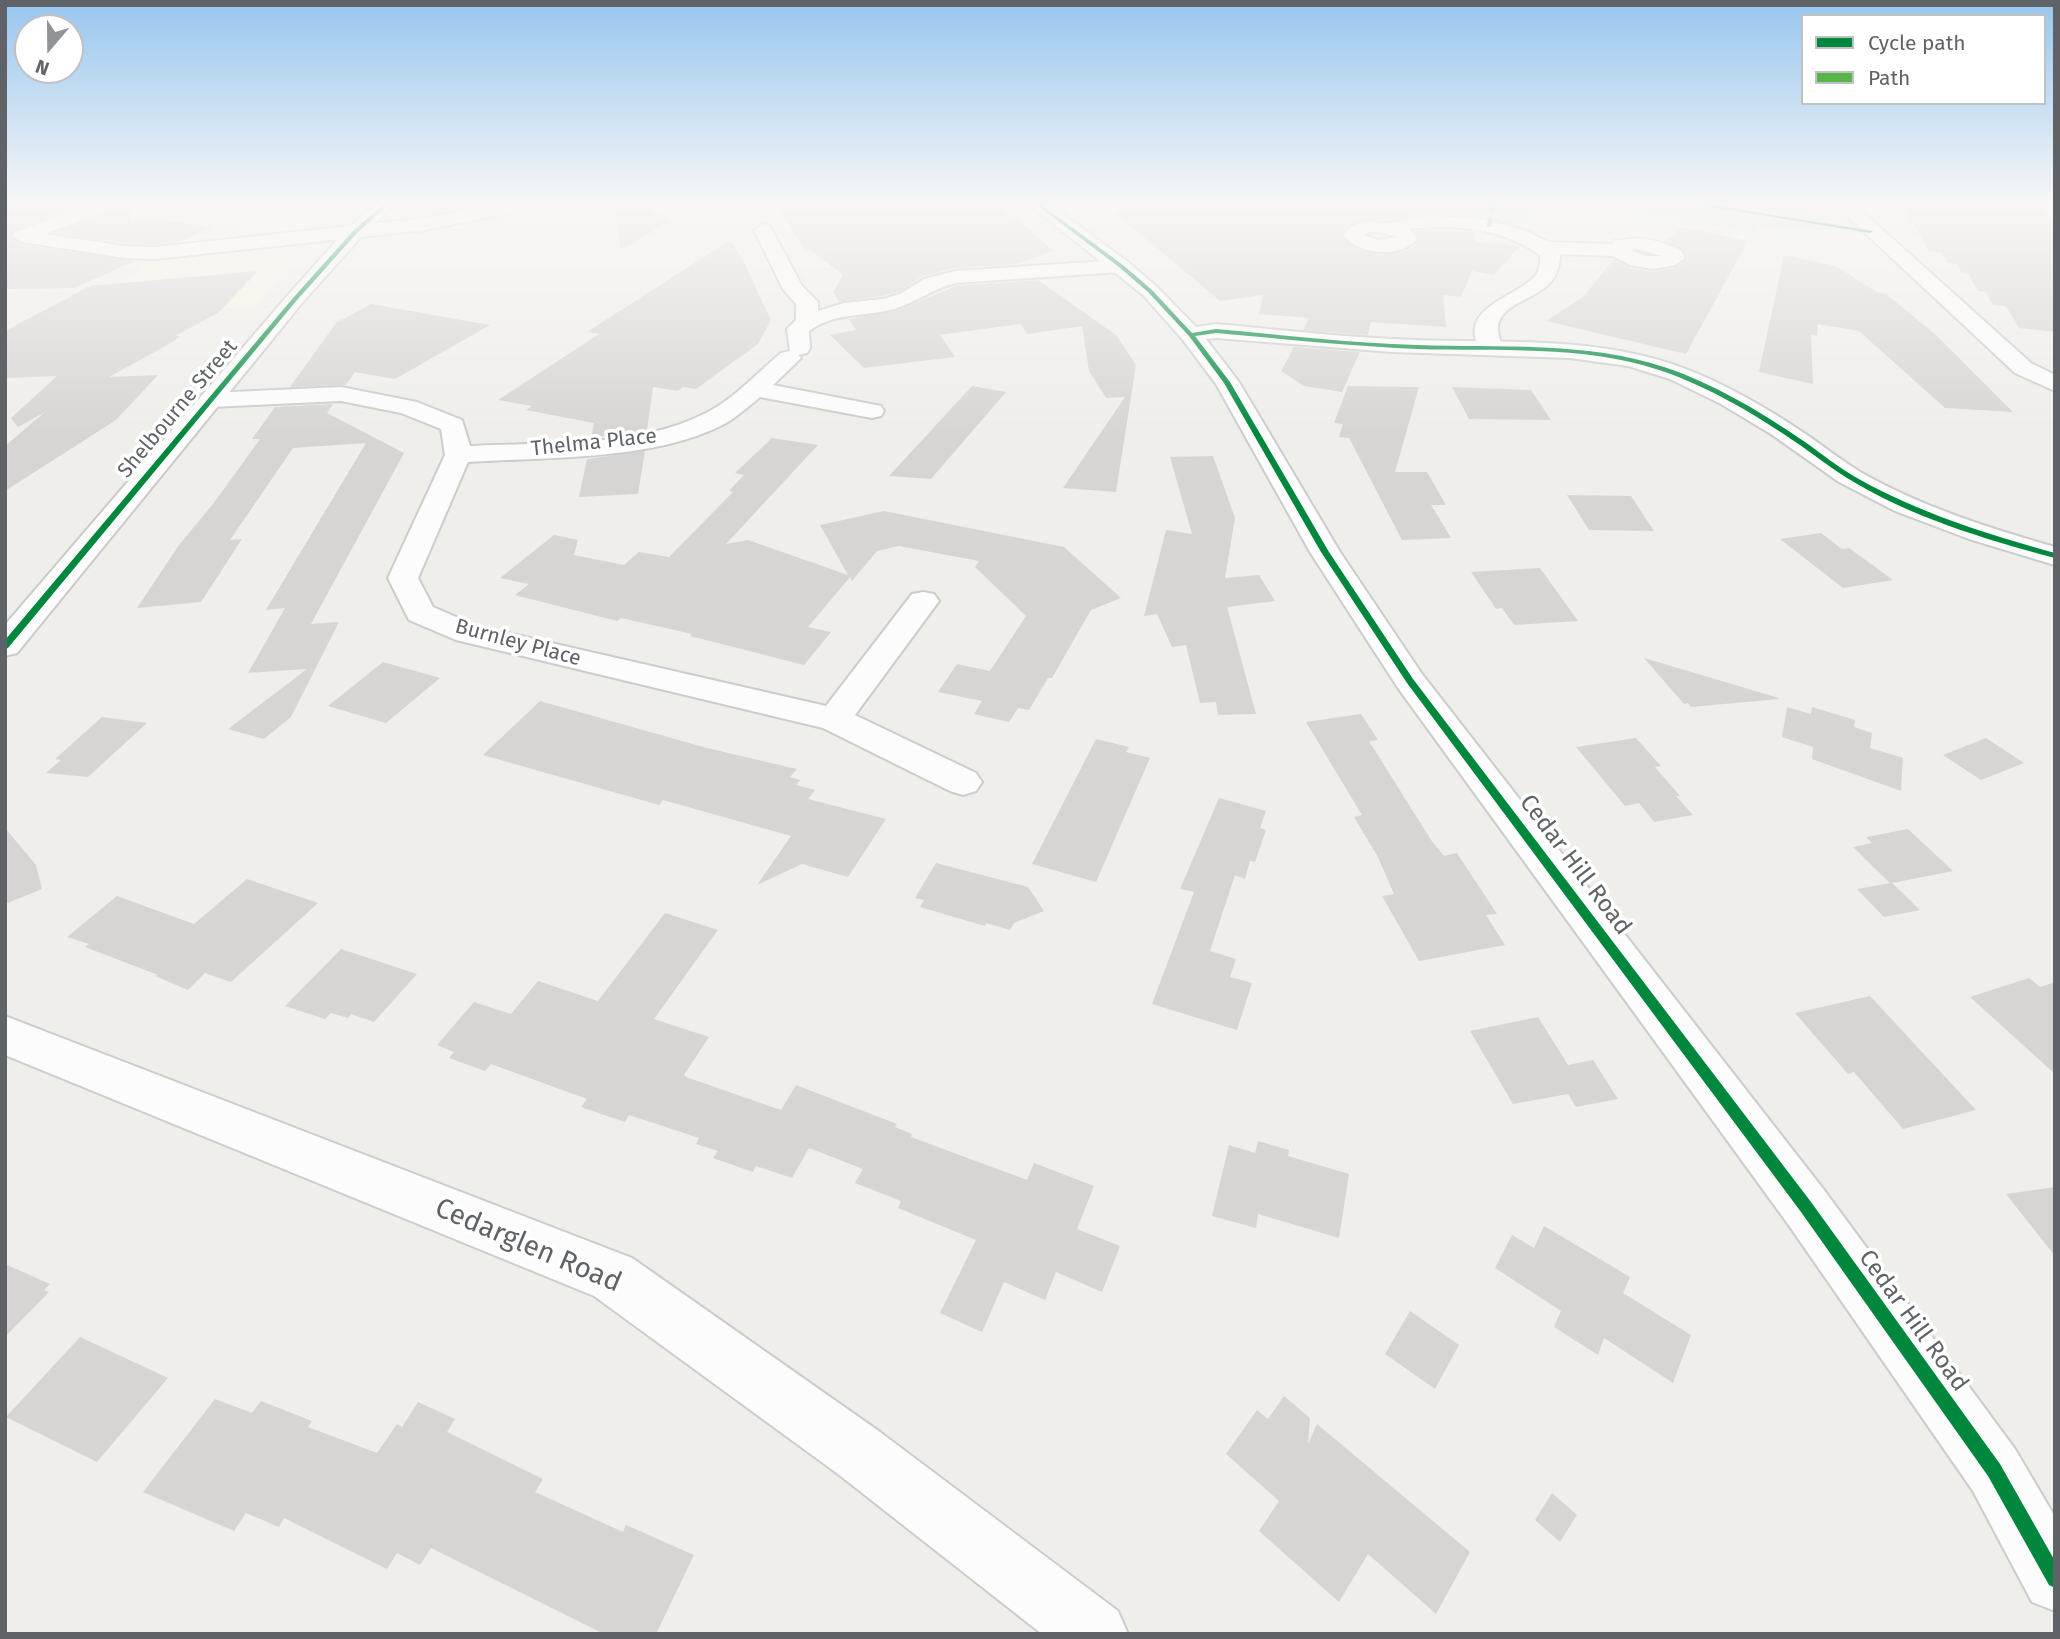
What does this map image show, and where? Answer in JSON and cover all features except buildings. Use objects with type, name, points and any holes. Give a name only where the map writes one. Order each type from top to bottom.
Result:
[{"type":"street","name":"Shelbourne Street","points":[[5,646],[314,279]]},
{"type":"street","points":[[774,279],[772,288],[775,292],[807,312],[885,305],[906,298],[931,283],[945,279]]},
{"type":"street","name":"Cedar Hill Road","points":[[1137,279],[1191,335],[1227,382],[1325,552],[1410,681],[1814,1218],[1994,1470],[2055,1579]]},
{"type":"street","points":[[1491,348],[1487,327],[1494,312],[1544,279]]},
{"type":"street","points":[[1926,279],[2023,368],[2055,384]]},
{"type":"street","name":"Thelma Place","points":[[458,455],[641,442],[716,419],[794,353],[798,329],[807,312]]},
{"type":"street","points":[[1191,335],[1216,331],[1363,344],[1552,350],[1611,357],[1657,367],[1694,380],[1778,427],[1856,481],[1900,502],[1973,532],[2055,556]]},
{"type":"street","points":[[753,388],[872,411]]},
{"type":"street","points":[[211,400],[341,394],[408,407],[453,425],[458,455]]},
{"type":"street","name":"Burnley Place","points":[[458,455],[404,579],[420,613],[467,633],[834,719],[963,782]]},
{"type":"street","points":[[834,719],[923,601]]},
{"type":"street","name":"Cedarglen Road","points":[[5,1035],[613,1277],[859,1453],[1095,1634]]},
{"type":"shaded area","points":[[129,279],[278,279],[252,310],[156,299],[93,307]]},
{"type":"cycle path","points":[[5,646],[312,279]]},
{"type":"cycle path","points":[[1137,279],[1191,335],[1227,382],[1325,552],[1410,681],[1806,1207],[1994,1470],[2055,1579]]},
{"type":"cycle path","points":[[1191,335],[1216,331],[1392,346],[1539,349],[1600,354],[1630,360],[1678,374],[1730,399],[1780,428],[1849,476],[1905,505],[1979,533],[2055,556]]}]
